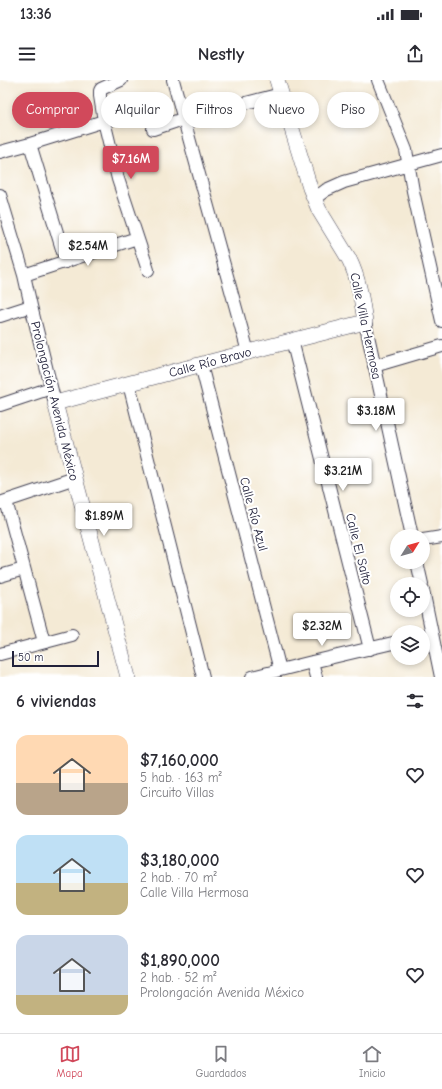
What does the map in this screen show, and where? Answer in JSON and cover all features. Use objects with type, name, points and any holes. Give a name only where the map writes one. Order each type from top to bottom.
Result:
[{"type":"street","points":[[101,98],[100,91],[102,88],[121,80]]},
{"type":"street","points":[[172,80],[182,115]]},
{"type":"street","points":[[378,80],[404,144],[413,192],[442,321]]},
{"type":"street","points":[[246,98],[279,87]]},
{"type":"street","name":"Calle Villa Hermosa","points":[[279,87],[306,178],[314,199],[319,210],[349,259],[359,286],[374,366],[410,529]]},
{"type":"street","points":[[153,129],[182,119]]},
{"type":"street","points":[[0,152],[101,122]]},
{"type":"street","points":[[106,128],[118,178],[148,270]]},
{"type":"street","points":[[186,128],[248,352]]},
{"type":"street","points":[[30,144],[66,262]]},
{"type":"street","points":[[314,199],[326,190],[344,182],[442,155]]},
{"type":"street","name":"Prolongación Avenida México","points":[[0,195],[5,229],[28,274],[30,306],[128,677]]},
{"type":"street","points":[[28,274],[137,238]]},
{"type":"street","points":[[0,316],[30,306]]},
{"type":"street","name":"Calle Río Bravo","points":[[55,404],[292,340],[365,322]]},
{"type":"street","name":"Calle El Salto","points":[[292,340],[370,649]]},
{"type":"street","points":[[374,366],[442,346]]},
{"type":"street","name":"Calle Río Azul","points":[[201,365],[280,670]]},
{"type":"street","points":[[128,384],[203,677]]},
{"type":"street","points":[[0,404],[51,388]]},
{"type":"street","points":[[44,642],[24,569],[3,502],[75,478]]},
{"type":"street","points":[[430,539],[442,536]]},
{"type":"street","points":[[0,576],[24,569]]},
{"type":"street","points":[[0,654],[72,636]]},
{"type":"street","points":[[430,642],[439,676]]},
{"type":"street","points":[[252,677],[390,644]]},
{"type":"street","points":[[312,662],[316,677]]}]
